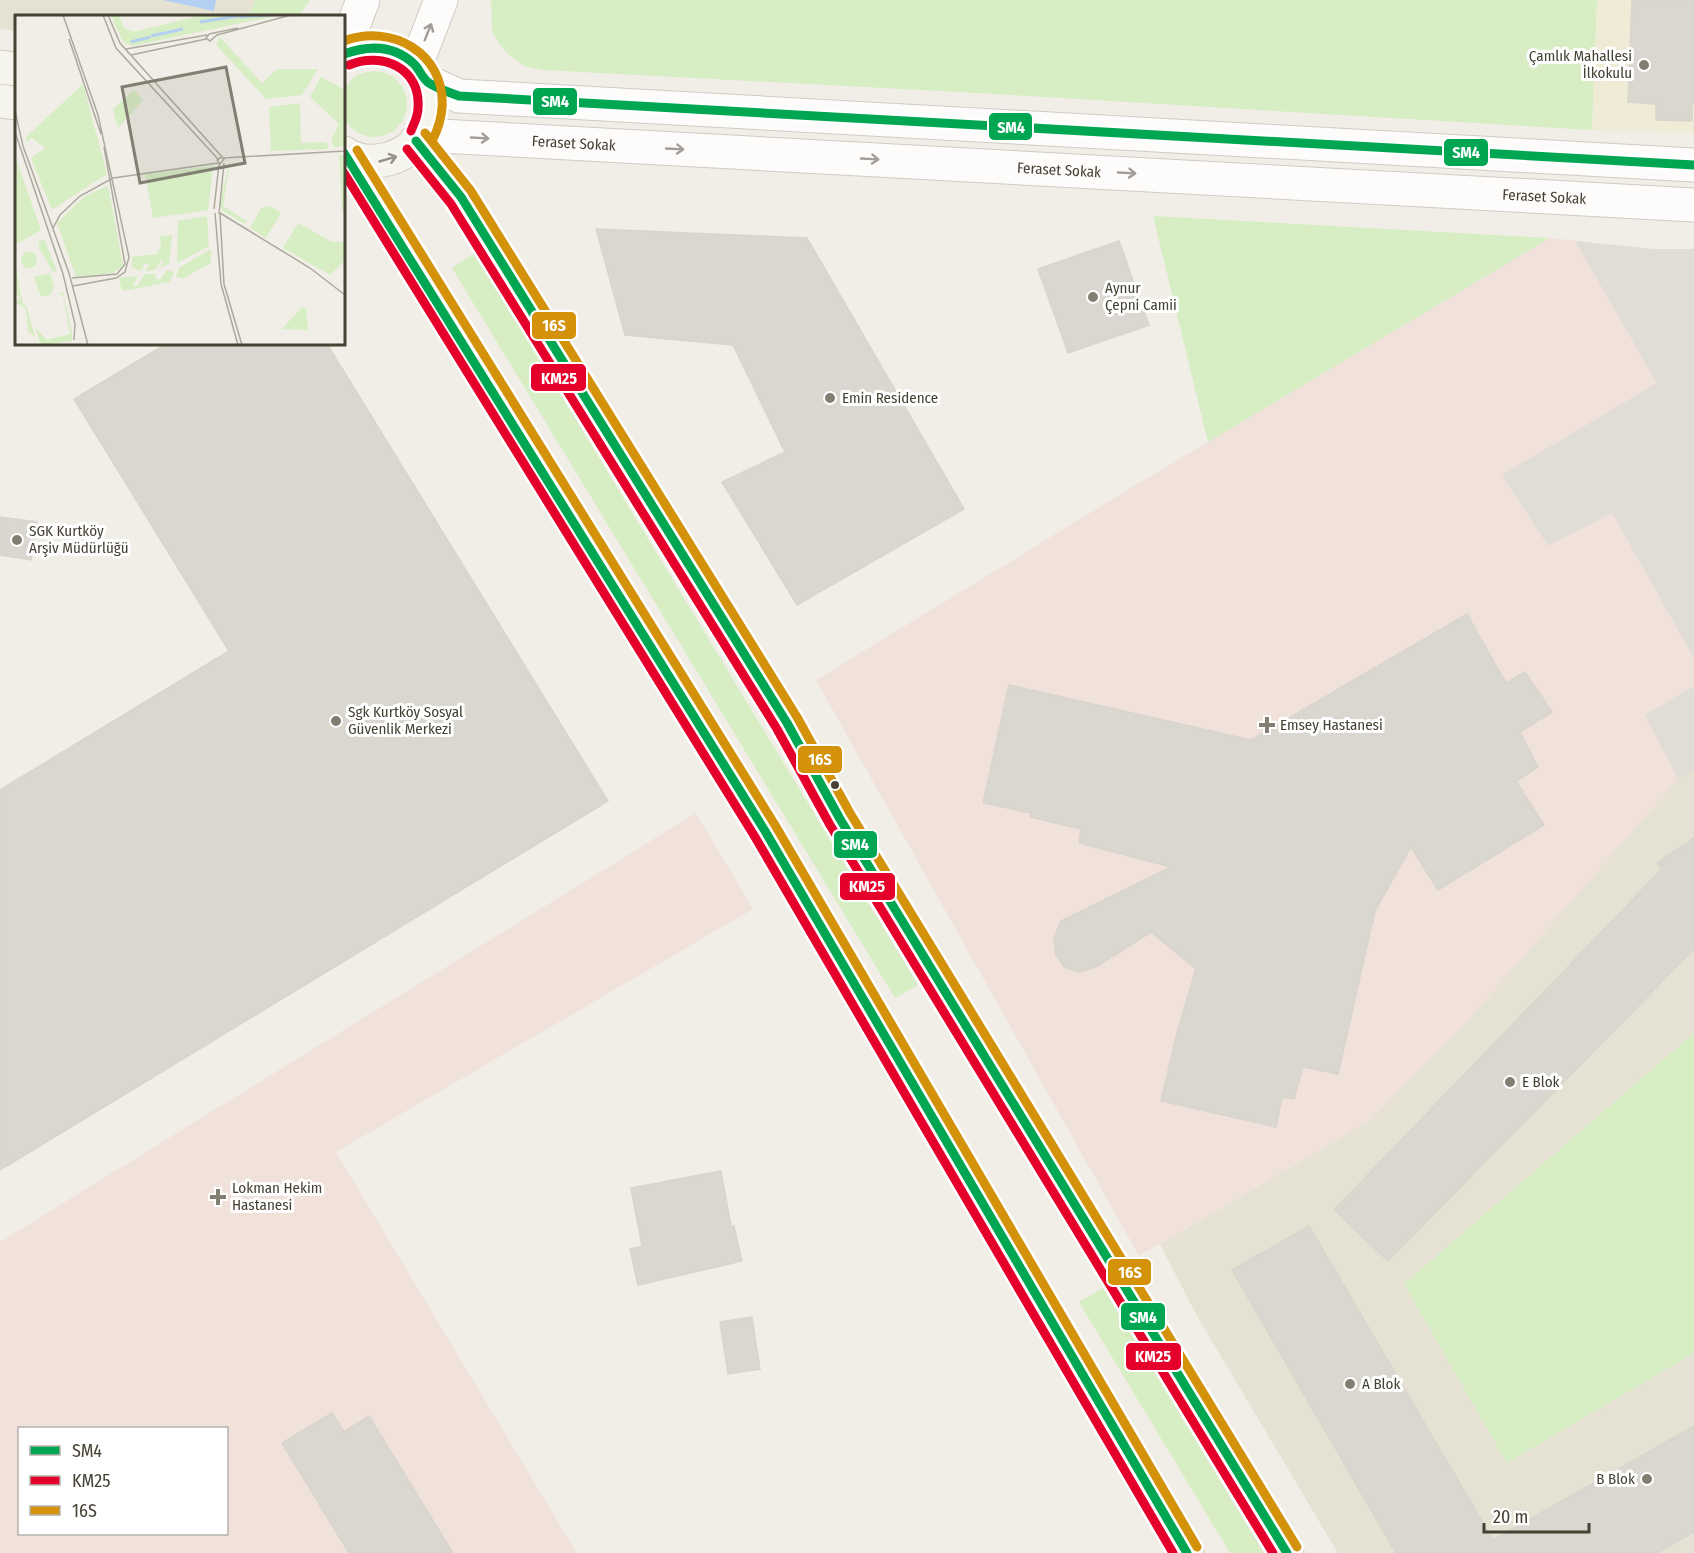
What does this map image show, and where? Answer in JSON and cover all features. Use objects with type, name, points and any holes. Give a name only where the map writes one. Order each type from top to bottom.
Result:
[{"type":"main road","points":[[345,54],[362,47],[382,47],[400,53],[421,73],[430,100],[429,118],[411,148],[396,157],[380,162],[363,161],[345,154]]},
{"type":"main road","points":[[0,67],[15,69]]},
{"type":"main road","points":[[0,101],[15,103]]},
{"type":"main road","points":[[419,138],[461,197],[781,713],[840,819],[1287,1553]]},
{"type":"main road","points":[[345,154],[765,831],[1187,1553]]},
{"type":"street","points":[[345,38],[363,0]]},
{"type":"street","points":[[441,0],[421,73],[459,96],[1694,165]]},
{"type":"street","name":"Feraset Sokak","points":[[419,138],[1694,204]]},
{"type":"shaded area","points":[[0,0],[255,0],[249,15],[15,15],[15,31],[0,29]]},
{"type":"shaded area","name":"Çamlık Mahallesi İlkokulu","points":[[1597,0],[1694,0],[1694,133],[1592,130]]},
{"type":"shaded area","name":"Emsey Hastanesi","points":[[1550,238],[1652,249],[1694,249],[1694,770],[1678,779],[1470,1018],[1372,1119],[1139,1256],[816,680],[1131,488]]},
{"type":"shaded area","points":[[1575,241],[1652,249],[1694,249],[1694,658],[1612,513],[1548,546],[1502,475],[1657,383]]},
{"type":"shaded area","points":[[1694,686],[1694,770],[1678,779],[1645,715]]},
{"type":"shaded area","points":[[1694,770],[1694,1553],[1338,1553],[1197,1316],[1160,1244],[1372,1119],[1678,779]]},
{"type":"shaded area","name":"Lokman Hekim Hastanesi","points":[[696,813],[753,909],[336,1152],[577,1553],[0,1553],[0,1242]]},
{"type":"green space","points":[[255,0],[310,0],[300,15],[249,15]]},
{"type":"green space","points":[[491,0],[1597,0],[1592,130],[544,70],[524,66],[499,44],[492,31]]},
{"type":"green space","points":[[368,72],[380,72],[392,77],[401,86],[406,98],[406,110],[401,122],[392,131],[380,136],[368,136],[356,131],[345,118],[347,86],[356,77]]},
{"type":"green space","points":[[1153,216],[1550,238],[1208,442]]},
{"type":"green space","points":[[475,253],[918,985],[895,998],[452,268]]},
{"type":"green space","points":[[1694,1033],[1694,1353],[1507,1463],[1404,1284]]},
{"type":"green space","points":[[1103,1288],[1264,1553],[1230,1553],[1079,1302]]},
{"type":"water","points":[[163,0],[216,0],[214,11]]},
{"type":"building","points":[[1632,0],[1694,0],[1692,121],[1656,120],[1656,104],[1628,102]]},
{"type":"building","name":"Emin Residence","points":[[596,229],[807,238],[964,509],[797,605],[722,482],[785,452],[733,345],[625,335]]},
{"type":"building","name":"Aynur Çepni Camii","points":[[1119,241],[1149,325],[1068,353],[1038,269]]},
{"type":"building","name":"Sgk Kurtköy Sosyal Güvenlik Merkezi","points":[[164,345],[328,345],[608,801],[0,1170],[0,790],[229,651],[74,399]]},
{"type":"building","points":[[0,517],[37,522],[31,560],[0,555]]},
{"type":"building","points":[[1467,614],[1506,683],[1525,672],[1552,712],[1520,732],[1538,767],[1516,781],[1544,825],[1438,890],[1411,847],[1375,911],[1338,1074],[1303,1067],[1294,1099],[1282,1097],[1276,1127],[1161,1101],[1177,1033],[1196,969],[1151,932],[1096,967],[1079,972],[1064,967],[1056,955],[1054,938],[1061,921],[1171,867],[1079,843],[1081,829],[1030,817],[1031,813],[983,803],[1009,685],[1251,740]]},
{"type":"building","name":"E Blok","points":[[1694,838],[1694,949],[1388,1261],[1334,1210],[1662,869],[1657,863]]},
{"type":"building","points":[[721,1171],[731,1226],[734,1226],[742,1261],[638,1285],[630,1249],[642,1246],[631,1188]]},
{"type":"building","name":"A Blok","points":[[1309,1226],[1493,1540],[1694,1426],[1694,1532],[1657,1553],[1396,1553],[1232,1270]]},
{"type":"building","points":[[752,1317],[760,1369],[728,1374],[720,1322]]},
{"type":"building","points":[[332,1413],[344,1432],[369,1416],[453,1553],[349,1553],[282,1443]]},
{"type":"transit line","name":"16S","points":[[345,41],[362,36],[380,36],[412,47],[425,58],[435,72],[441,89],[442,112],[433,139]]},
{"type":"transit line","name":"SM4","points":[[345,54],[372,48],[390,50],[414,64],[429,83],[459,96],[1694,165]]},
{"type":"transit line","name":"KM25","points":[[349,65],[374,60],[397,66],[406,73],[413,82],[417,94],[418,108],[411,131]]},
{"type":"transit line","name":"16S","points":[[425,133],[471,191],[797,717],[850,813],[1297,1547]]},
{"type":"transit line","name":"SM4","points":[[416,141],[461,197],[787,723],[840,819],[1287,1553]]},
{"type":"transit line","name":"KM25","points":[[407,149],[451,204],[777,729],[830,825],[1273,1553]]},
{"type":"transit line","name":"16S","points":[[357,150],[775,825],[1197,1547]]},
{"type":"transit line","name":"SM4","points":[[345,155],[765,831],[1187,1553]]},
{"type":"transit line","name":"KM25","points":[[345,175],[755,837],[1173,1553]]},
{"type":"place","name":"Çamlık Mahallesi İlkokulu","points":[[1644,65]]},
{"type":"place","name":"Aynur Çepni Camii","points":[[1093,297]]},
{"type":"place","name":"Emin Residence","points":[[830,398]]},
{"type":"place","name":"SGK Kurtköy Arşiv Müdürlüğü","points":[[17,540]]},
{"type":"place","name":"Sgk Kurtköy Sosyal Güvenlik Merkezi","points":[[336,721]]},
{"type":"place","name":"Emsey Hastanesi","points":[[1267,725]]},
{"type":"place","name":"E Blok","points":[[1510,1082]]},
{"type":"place","name":"Lokman Hekim Hastanesi","points":[[218,1197]]},
{"type":"place","name":"A Blok","points":[[1350,1384]]},
{"type":"place","name":"B Blok","points":[[1647,1479]]}]
